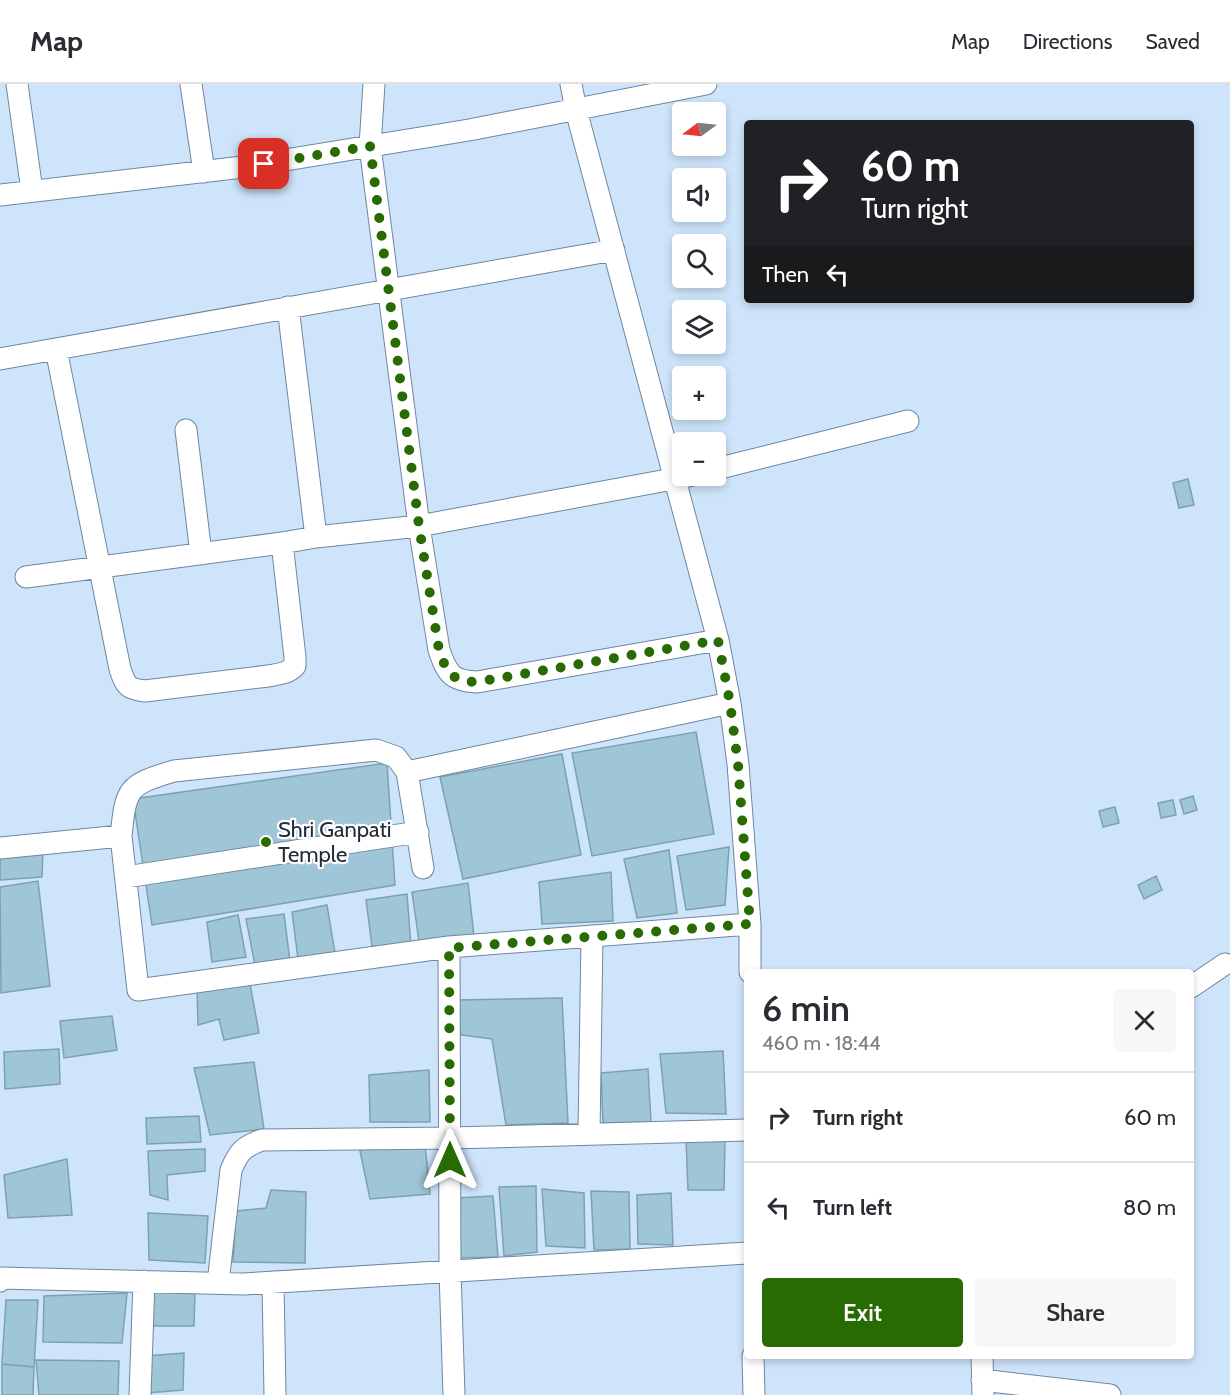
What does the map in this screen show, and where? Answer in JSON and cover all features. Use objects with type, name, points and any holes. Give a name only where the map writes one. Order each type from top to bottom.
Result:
[{"type":"street","points":[[17,84],[32,191]]},
{"type":"street","points":[[191,84],[204,172]]},
{"type":"street","points":[[374,84],[370,146],[419,526],[439,650],[444,665],[453,677],[462,681],[477,682],[718,640]]},
{"type":"street","points":[[571,84],[614,250],[672,444]]},
{"type":"street","points":[[0,195],[204,172],[370,146],[576,110],[706,84]]},
{"type":"street","points":[[0,359],[614,250]]},
{"type":"street","points":[[288,307],[316,537]]},
{"type":"street","points":[[56,349],[120,669],[125,684],[133,690],[145,692],[283,674],[295,666],[282,543]]},
{"type":"street","points":[[726,466],[908,421]]},
{"type":"street","points":[[186,430],[201,554]]},
{"type":"street","points":[[26,577],[316,537],[419,526],[672,479]]},
{"type":"street","points":[[684,486],[730,703],[738,764],[750,924],[750,969]]},
{"type":"street","points":[[407,772],[730,703]]},
{"type":"street","points":[[423,868],[407,772],[396,757],[376,750],[174,771],[148,779],[131,789],[124,803],[121,836],[138,990],[449,948],[750,924]]},
{"type":"street","points":[[126,877],[418,832]]},
{"type":"street","points":[[0,848],[121,836]]},
{"type":"street","points":[[589,1134],[592,936]]},
{"type":"street","points":[[449,948],[450,1271],[454,1395]]},
{"type":"street","points":[[1194,985],[1225,964]]},
{"type":"street","points":[[218,1283],[231,1170],[237,1155],[247,1146],[262,1140],[450,1138],[744,1130]]},
{"type":"street","points":[[0,1281],[0,1278],[218,1283],[273,1282],[744,1253]]},
{"type":"street","points":[[140,1395],[144,1281]]},
{"type":"street","points":[[273,1282],[275,1395]]},
{"type":"street","points":[[753,1359],[754,1395]]},
{"type":"street","points":[[982,1359],[982,1388],[1110,1395]]},
{"type":"building","points":[[1188,479],[1194,505],[1179,508],[1173,483]]},
{"type":"building","points":[[696,732],[714,834],[592,856],[572,753]]},
{"type":"building","points":[[562,754],[581,855],[463,879],[440,777]]},
{"type":"building","name":"Shri Ganpati Temple","points":[[387,763],[395,885],[152,925],[133,799]]},
{"type":"building","points":[[1193,796],[1197,810],[1184,814],[1180,800]]},
{"type":"building","points":[[1173,800],[1176,815],[1161,818],[1158,803]]},
{"type":"building","points":[[1115,807],[1119,823],[1103,827],[1099,811]]},
{"type":"building","points":[[729,847],[725,905],[686,910],[677,856]]},
{"type":"building","points":[[43,849],[42,877],[0,880],[0,854]]},
{"type":"building","points":[[669,850],[677,913],[637,918],[624,859]]},
{"type":"building","points":[[611,872],[613,921],[542,924],[539,882]]},
{"type":"building","points":[[1156,876],[1162,890],[1144,899],[1138,885]]},
{"type":"building","points":[[38,881],[50,986],[1,993],[0,887]]},
{"type":"building","points":[[468,883],[474,936],[419,941],[412,892]]},
{"type":"building","points":[[407,894],[411,946],[372,946],[366,900]]},
{"type":"building","points":[[327,905],[335,953],[298,959],[292,912]]},
{"type":"building","points":[[284,914],[290,961],[255,965],[246,919]]},
{"type":"building","points":[[238,915],[246,957],[212,962],[207,922]]},
{"type":"building","points":[[250,984],[259,1033],[224,1040],[219,1019],[198,1025],[197,989]]},
{"type":"building","points":[[562,998],[568,1123],[506,1125],[492,1039],[455,1034],[458,1000]]},
{"type":"building","points":[[112,1016],[117,1050],[64,1058],[60,1021]]},
{"type":"building","points":[[59,1049],[60,1084],[5,1089],[4,1052]]},
{"type":"building","points":[[723,1051],[726,1114],[666,1113],[660,1054]]},
{"type":"building","points":[[254,1062],[264,1129],[210,1135],[194,1068]]},
{"type":"building","points":[[648,1069],[651,1122],[603,1123],[601,1073]]},
{"type":"building","points":[[429,1070],[430,1122],[370,1122],[369,1075]]},
{"type":"building","points":[[199,1116],[201,1142],[147,1144],[146,1118]]},
{"type":"building","points":[[686,1138],[725,1138],[724,1190],[688,1190]]},
{"type":"building","points":[[425,1144],[430,1194],[370,1199],[359,1146]]},
{"type":"building","points":[[205,1149],[205,1171],[167,1175],[168,1200],[150,1195],[148,1151]]},
{"type":"building","points":[[67,1159],[72,1215],[8,1218],[4,1175]]},
{"type":"building","points":[[536,1186],[537,1252],[504,1256],[499,1187]]},
{"type":"building","points":[[542,1189],[584,1193],[585,1248],[546,1246]]},
{"type":"building","points":[[271,1190],[306,1192],[305,1263],[233,1262],[236,1211],[266,1208]]},
{"type":"building","points":[[591,1191],[629,1192],[630,1249],[594,1250]]},
{"type":"building","points":[[671,1193],[673,1245],[638,1244],[637,1195]]},
{"type":"building","points":[[493,1196],[498,1257],[457,1258],[455,1198]]},
{"type":"building","points":[[148,1213],[208,1216],[205,1263],[149,1260]]},
{"type":"building","points":[[149,1290],[195,1291],[194,1326],[151,1326]]},
{"type":"building","points":[[127,1293],[122,1343],[43,1342],[44,1296]]},
{"type":"building","points":[[6,1300],[38,1300],[34,1367],[2,1364]]},
{"type":"building","points":[[184,1353],[183,1390],[147,1393],[145,1356]]},
{"type":"building","points":[[36,1360],[119,1361],[118,1395],[39,1395]]},
{"type":"building","points":[[2,1364],[34,1367],[33,1395],[2,1395]]},
{"type":"place","name":"Shri Ganpati Temple","points":[[266,842]]},
{"type":"route","points":[[264,164],[370,146],[419,526],[439,650],[444,665],[453,677],[462,681],[477,682],[718,640],[730,703],[738,764],[750,924],[449,948],[450,1160]]}]
